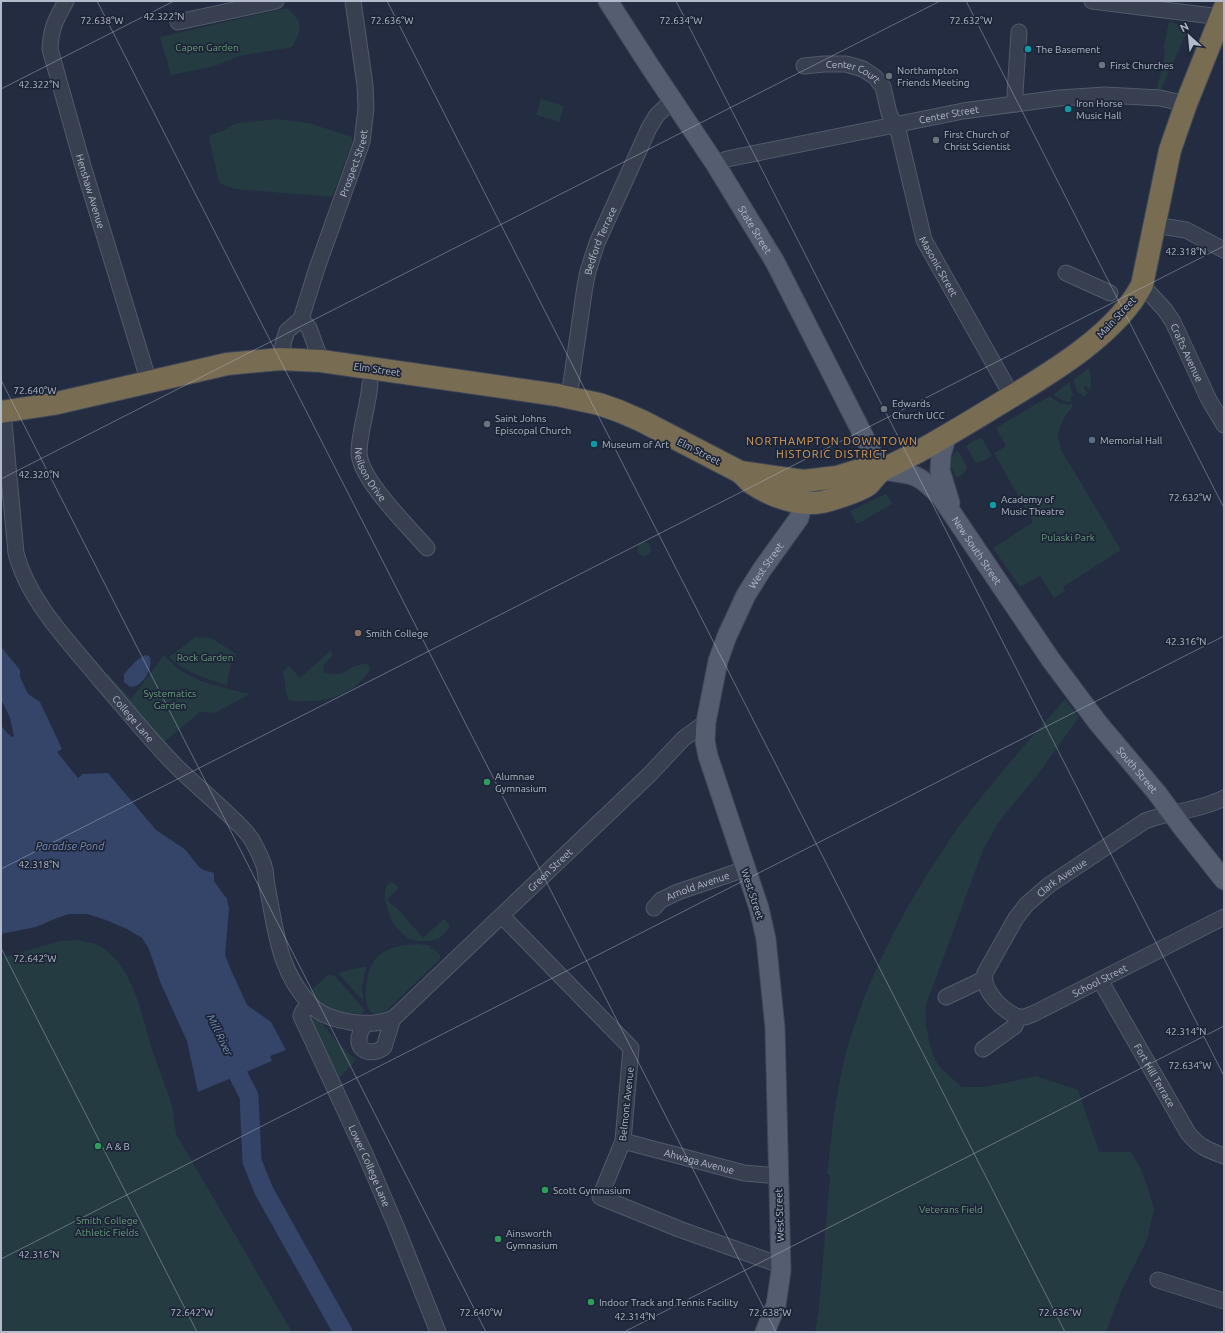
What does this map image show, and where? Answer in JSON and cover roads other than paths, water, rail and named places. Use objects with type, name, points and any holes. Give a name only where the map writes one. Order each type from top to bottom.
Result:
[{"type":"highway","name":"Main Street","points":[[803,492],[822,502],[848,494],[867,485],[881,470],[923,449],[1062,365],[1094,340],[1125,309],[1136,296],[1142,285],[1156,225],[1170,150],[1186,104],[1222,13]]},
{"type":"highway","name":"Elm Street","points":[[2,412],[53,404],[227,364],[280,359],[321,361],[569,397],[606,406],[625,413],[740,472],[752,484],[782,498],[803,492]]},
{"type":"main road","name":"State Street","points":[[608,1],[636,46],[716,165],[776,262],[881,470]]},
{"type":"main road","points":[[947,435],[941,455],[940,470],[943,484],[954,513]]},
{"type":"main road","name":"New South Street","points":[[881,470],[908,473],[920,478],[942,497],[1051,660]]},
{"type":"main road","name":"West Street","points":[[765,1332],[776,1305],[780,1281],[775,1028],[770,973],[766,939],[759,908],[708,756],[705,741],[706,722],[718,661],[727,636],[746,595],[761,571],[799,518],[803,492]]},
{"type":"main road","name":"South Street","points":[[1051,660],[1084,704],[1157,793],[1182,827],[1220,868]]},
{"type":"street","name":"Henshaw Avenue","points":[[66,1],[54,23],[50,49],[83,166],[149,382]]},
{"type":"street","points":[[178,22],[276,1]]},
{"type":"street","name":"Prospect Street","points":[[280,359],[287,331],[301,319],[317,268],[360,150],[364,133],[366,108],[365,85],[353,1]]},
{"type":"street","points":[[1092,1],[1222,13]]},
{"type":"street","points":[[1016,104],[1015,93],[1019,32]]},
{"type":"street","name":"Center Court","points":[[804,66],[846,64],[863,69],[875,76],[883,87],[889,112],[895,125]]},
{"type":"street","name":"Center Street","points":[[716,165],[727,159],[963,111],[1066,97],[1105,95],[1160,98],[1186,104]]},
{"type":"street","name":"Bedford Terrace","points":[[569,397],[587,279],[597,243],[652,124],[660,112],[673,100]]},
{"type":"street","name":"Masonic Street","points":[[895,125],[899,134],[924,240],[1012,396]]},
{"type":"street","points":[[1156,225],[1186,230],[1224,250]]},
{"type":"street","points":[[1066,273],[1110,293]]},
{"type":"street","name":"Crafts Avenue","points":[[1142,285],[1165,310],[1173,322],[1209,400],[1224,425]]},
{"type":"street","points":[[301,319],[309,328],[321,361]]},
{"type":"street","name":"Neilson Drive","points":[[370,384],[369,400],[360,441],[360,459],[369,478],[377,490],[427,548]]},
{"type":"street","name":"College Lane","points":[[2,412],[16,553],[23,576],[36,598],[58,628],[150,737],[176,766],[241,826],[252,841],[265,868],[275,931],[284,962],[292,981],[310,1004]]},
{"type":"street","name":"Green Street","points":[[310,1004],[322,1014],[342,1021],[367,1023],[385,1022],[393,1018],[446,970],[650,774],[683,739],[706,722]]},
{"type":"street","name":"Clark Avenue","points":[[984,979],[985,973],[1021,911],[1049,885],[1145,821],[1156,817],[1209,805],[1224,798]]},
{"type":"street","name":"Arnold Avenue","points":[[654,908],[661,900],[678,892],[745,868]]},
{"type":"street","name":"Belmont Avenue","points":[[502,916],[631,1048],[623,1141],[600,1196],[679,1229],[780,1265]]},
{"type":"street","name":"School Street","points":[[1018,1017],[1025,1017],[1035,1013],[1224,917]]},
{"type":"street","points":[[946,997],[984,979],[987,988],[1000,1004],[1011,1014],[1018,1017],[1015,1026],[983,1049]]},
{"type":"street","name":"Fort Hill Terrace","points":[[1100,980],[1195,1143],[1207,1150],[1224,1156]]},
{"type":"street","name":"Lower College Lane","points":[[310,1004],[303,1011],[301,1016],[366,1156],[396,1226],[438,1332]]},
{"type":"street","points":[[367,1023],[360,1031],[360,1045],[366,1051],[374,1053],[384,1048],[393,1018]]},
{"type":"street","name":"Ahwaga Avenue","points":[[623,1141],[744,1173],[778,1176]]},
{"type":"street","points":[[1158,1280],[1224,1301]]},
{"type":"water","name":"Paradise Pond","points":[[1,647],[20,670],[20,677],[28,694],[40,702],[62,749],[57,752],[78,778],[83,774],[108,773],[156,830],[183,848],[202,869],[214,873],[214,881],[227,899],[229,909],[225,955],[231,970],[247,1005],[271,1022],[286,1050],[270,1056],[272,1061],[198,1092],[187,1041],[161,984],[149,949],[142,938],[127,929],[87,914],[69,914],[36,927],[1,934],[1,725],[7,733],[12,737],[14,736],[10,718],[1,699]]},
{"type":"water","points":[[145,655],[149,656],[150,660],[147,675],[139,684],[130,687],[124,682],[124,674],[136,661]]},
{"type":"waterway","name":"Mill River","points":[[227,1053],[249,1096],[252,1161],[264,1191],[343,1332]]},
{"type":"place","name":"The Basement","points":[[1028,49]]},
{"type":"place","name":"First Churches","points":[[1102,65]]},
{"type":"place","name":"Northampton Friends Meeting","points":[[889,76]]},
{"type":"place","name":"Iron Horse Music Hall","points":[[1068,109]]},
{"type":"place","name":"First Church of Christ Scientist","points":[[936,140]]},
{"type":"place","name":"Edwards Church UCC","points":[[884,409]]},
{"type":"place","name":"Saint Johns Episcopal Church","points":[[487,424]]},
{"type":"place","name":"Memorial Hall","points":[[1092,440]]},
{"type":"place","name":"Museum of Art","points":[[594,444]]},
{"type":"place","name":"Academy of Music Theatre","points":[[993,505]]},
{"type":"place","name":"Smith College","points":[[358,633]]},
{"type":"place","name":"Alumnae Gymnasium","points":[[487,782]]},
{"type":"place","name":"A & B","points":[[98,1146]]},
{"type":"place","name":"Scott Gymnasium","points":[[545,1190]]},
{"type":"place","name":"Ainsworth Gymnasium","points":[[498,1239]]},
{"type":"place","name":"Indoor Track and Tennis Facility","points":[[591,1302]]},
{"type":"district","name":"NORTHAMPTON DOWNTOWN HISTORIC DISTRICT","points":[[832,447]]},
{"type":"park label","name":"Capen Garden","points":[[207,47]]},
{"type":"park label","name":"Pulaski Park","points":[[1068,537]]},
{"type":"park label","name":"Rock Garden","points":[[205,657]]},
{"type":"park label","name":"Systematics Garden","points":[[170,698]]},
{"type":"park label","name":"Veterans Field","points":[[951,1209]]},
{"type":"park label","name":"Smith College Athletic Fields","points":[[107,1226]]}]
